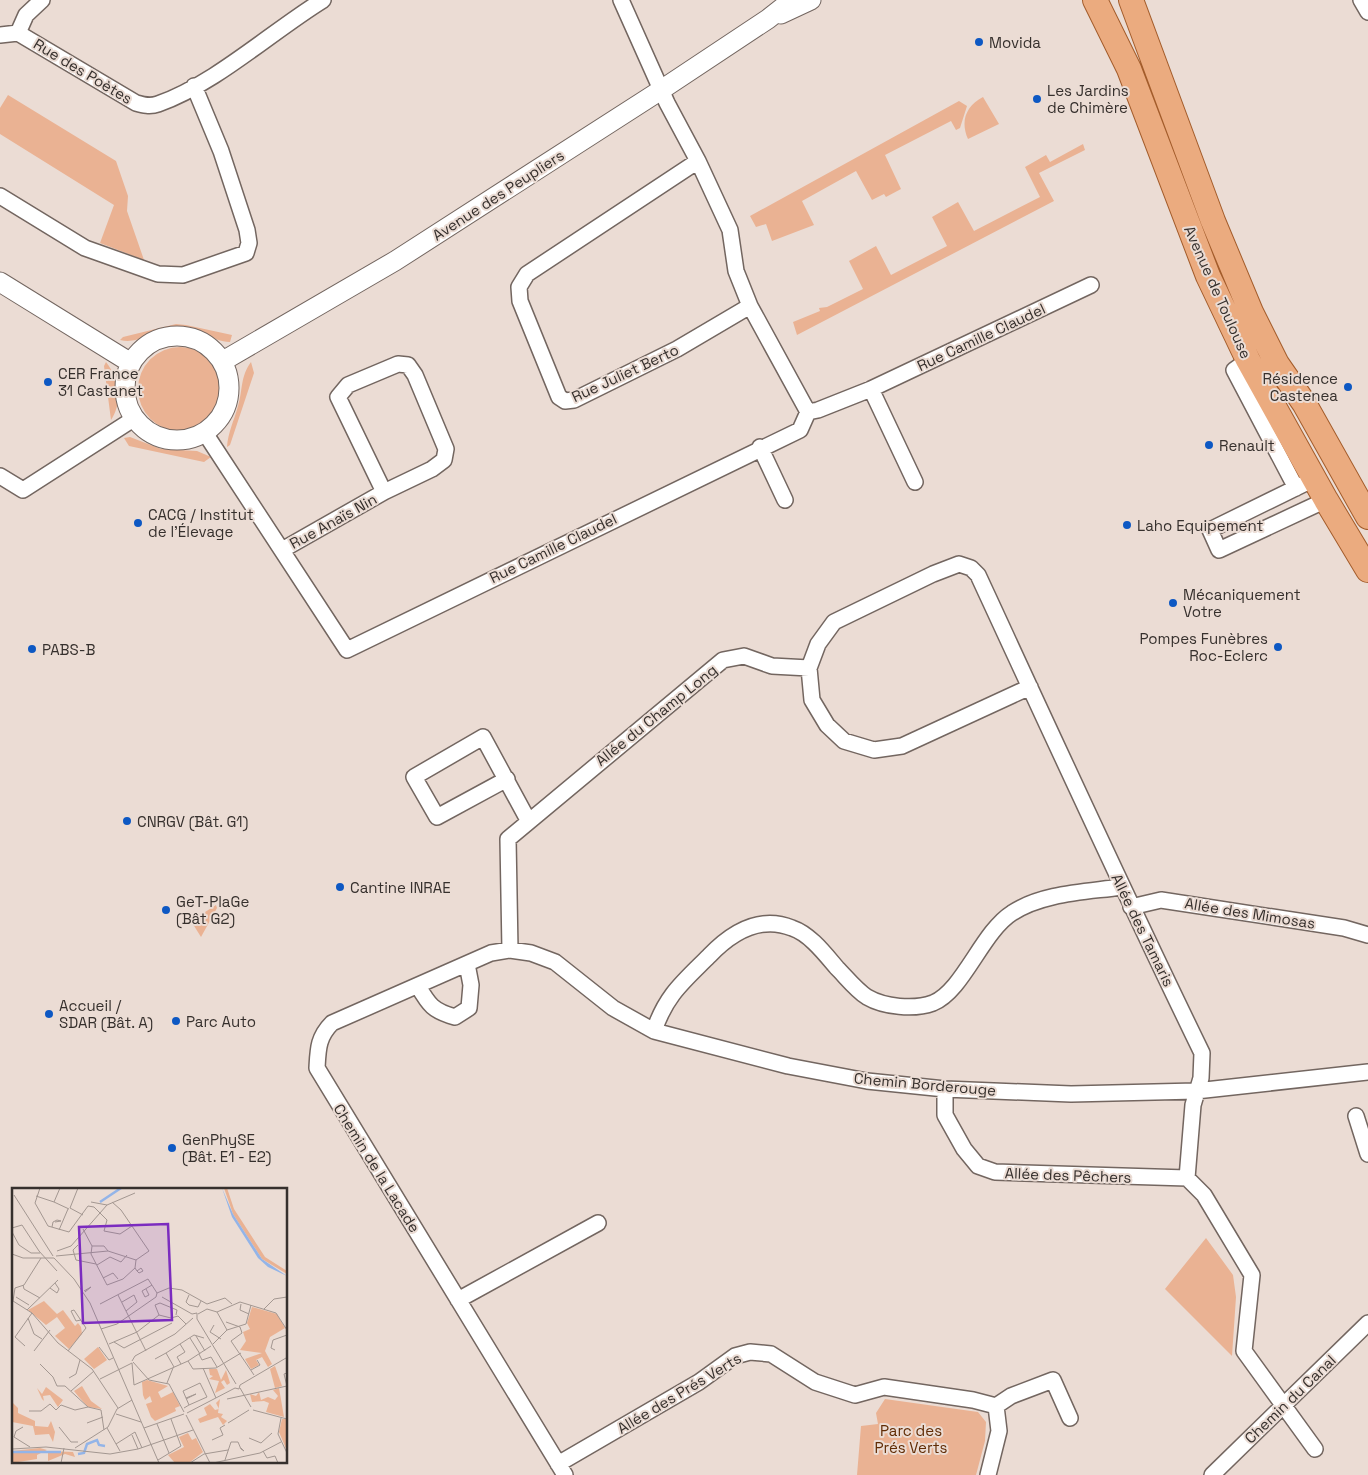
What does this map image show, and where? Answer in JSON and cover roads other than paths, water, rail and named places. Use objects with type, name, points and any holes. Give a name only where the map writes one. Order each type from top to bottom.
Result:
[{"type":"main road","name":"Avenue de Toulouse","points":[[1095,0],[1129,69],[1241,365],[1305,483],[1330,498],[1368,570]]},
{"type":"main road","name":"Avenue de Toulouse","points":[[1131,0],[1213,221],[1251,312],[1277,364],[1304,403],[1366,513]]},
{"type":"main road","points":[[1336,462],[1339,478],[1330,498],[1346,498],[1366,513]]},
{"type":"street","points":[[18,33],[26,15],[42,0]]},
{"type":"street","name":"Rue des Poètes","points":[[0,35],[18,33],[136,103],[146,106],[157,105],[194,86],[323,0]]},
{"type":"street","points":[[621,0],[661,90],[698,161],[730,230],[736,271],[750,306],[808,412]]},
{"type":"street","name":"Avenue des Peupliers","points":[[223,361],[395,262],[661,90],[768,19],[792,0]]},
{"type":"street","name":"Avenue des Peupliers","points":[[768,19],[811,0]]},
{"type":"street","points":[[1361,0],[1368,12]]},
{"type":"street","points":[[0,196],[85,248],[158,274],[183,275],[246,254],[249,243],[247,230],[221,151],[194,86]]},
{"type":"street","name":"Rue Juliet Berto","points":[[698,161],[527,274],[519,287],[520,301],[559,397],[565,401],[574,400],[678,349],[750,306]]},
{"type":"street","points":[[0,282],[131,363]]},
{"type":"street","name":"Rue Camille Claudel","points":[[282,550],[347,650],[760,447],[800,430],[808,412],[818,410],[871,388],[1091,285]]},
{"type":"street","points":[[174,336],[202,342],[223,361],[229,381],[229,398],[222,416],[204,433],[184,440],[165,439],[151,433],[135,418],[128,406],[126,382],[131,363],[141,351],[156,341],[174,336]]},
{"type":"street","name":"Rue Anaïs Nin","points":[[282,550],[384,492],[432,469],[444,460],[446,449],[415,375],[408,365],[398,364],[348,385],[338,397],[384,492]]},
{"type":"street","points":[[871,388],[916,482]]},
{"type":"street","points":[[5,479],[23,490],[135,418]]},
{"type":"street","points":[[204,433],[282,550]]},
{"type":"street","points":[[760,447],[785,500]]},
{"type":"street","points":[[1305,483],[1210,530],[1219,550],[1330,498]]},
{"type":"street","points":[[959,564],[971,568],[978,575],[1030,687],[902,746],[874,750],[844,741],[827,725],[812,700],[809,668],[818,644],[834,622],[933,574],[959,564]]},
{"type":"street","name":"Allée du Champ Long","points":[[510,950],[508,839],[528,820],[723,660],[744,656],[772,666],[809,668]]},
{"type":"street","name":"Allée des Tamaris","points":[[1030,687],[1121,887],[1202,1053],[1201,1078],[1196,1091],[1187,1178]]},
{"type":"street","points":[[507,779],[437,817],[414,777],[484,736],[507,779],[528,820]]},
{"type":"street","points":[[654,1031],[670,995],[724,940],[747,927],[770,924],[793,928],[812,941],[866,997],[888,1005],[920,1006],[934,1002],[948,992],[994,929],[1012,913],[1043,899],[1121,887]]},
{"type":"street","name":"Allée des Mimosas","points":[[1131,907],[1161,900],[1344,928],[1368,935]]},
{"type":"street","name":"Chemin de la Lacade","points":[[510,950],[491,953],[332,1023],[323,1032],[318,1044],[317,1068],[561,1470]]},
{"type":"street","name":"Chemin Borderouge","points":[[510,950],[531,953],[555,962],[612,1008],[654,1031],[788,1066],[866,1081],[945,1089],[1071,1094],[1196,1091],[1368,1072]]},
{"type":"street","points":[[418,986],[429,1004],[438,1013],[455,1017],[468,1008],[471,985],[467,964]]},
{"type":"street","name":"Allée des Pêchers","points":[[945,1089],[945,1115],[964,1149],[978,1166],[995,1172],[1187,1178]]},
{"type":"street","points":[[1356,1116],[1368,1154]]},
{"type":"street","points":[[1187,1178],[1204,1195],[1252,1275],[1244,1351],[1315,1449]]},
{"type":"street","points":[[458,1300],[598,1223]]},
{"type":"street","name":"Chemin du Canal","points":[[1212,1475],[1368,1323]]},
{"type":"street","name":"Allée des Prés Verts","points":[[561,1470],[699,1382],[736,1356],[750,1352],[770,1354],[815,1382],[855,1395],[884,1387],[973,1400],[996,1406]]},
{"type":"street","points":[[988,1475],[999,1431],[996,1406],[1011,1396],[1053,1380],[1070,1418]]},
{"type":"place","name":"Movida","points":[[979,42]]},
{"type":"place","name":"Les Jardins de Chimère","points":[[1037,99]]},
{"type":"place","name":"CER France 31 Castanet","points":[[48,382]]},
{"type":"place","name":"Résidence Castenea","points":[[1348,387]]},
{"type":"place","name":"Renault","points":[[1209,445]]},
{"type":"place","name":"CACG / Institut de l'Élevage","points":[[138,523]]},
{"type":"place","name":"Laho Equipement","points":[[1127,525]]},
{"type":"place","name":"Mécaniquement Votre","points":[[1173,603]]},
{"type":"place","name":"Pompes Funèbres Roc-Eclerc","points":[[1278,647]]},
{"type":"place","name":"PABS-B","points":[[32,649]]},
{"type":"place","name":"CNRGV (Bât. G1)","points":[[127,821]]},
{"type":"place","name":"Cantine INRAE","points":[[340,887]]},
{"type":"place","name":"GeT-PlaGe (Bât G2)","points":[[166,910]]},
{"type":"place","name":"Accueil / SDAR (Bât. A)","points":[[49,1014]]},
{"type":"place","name":"Parc Auto","points":[[176,1021]]},
{"type":"place","name":"GenPhySE (Bât. E1 - E2)","points":[[172,1148]]},
{"type":"park label","name":"Parc des Prés Verts","points":[[911,1438]]}]
